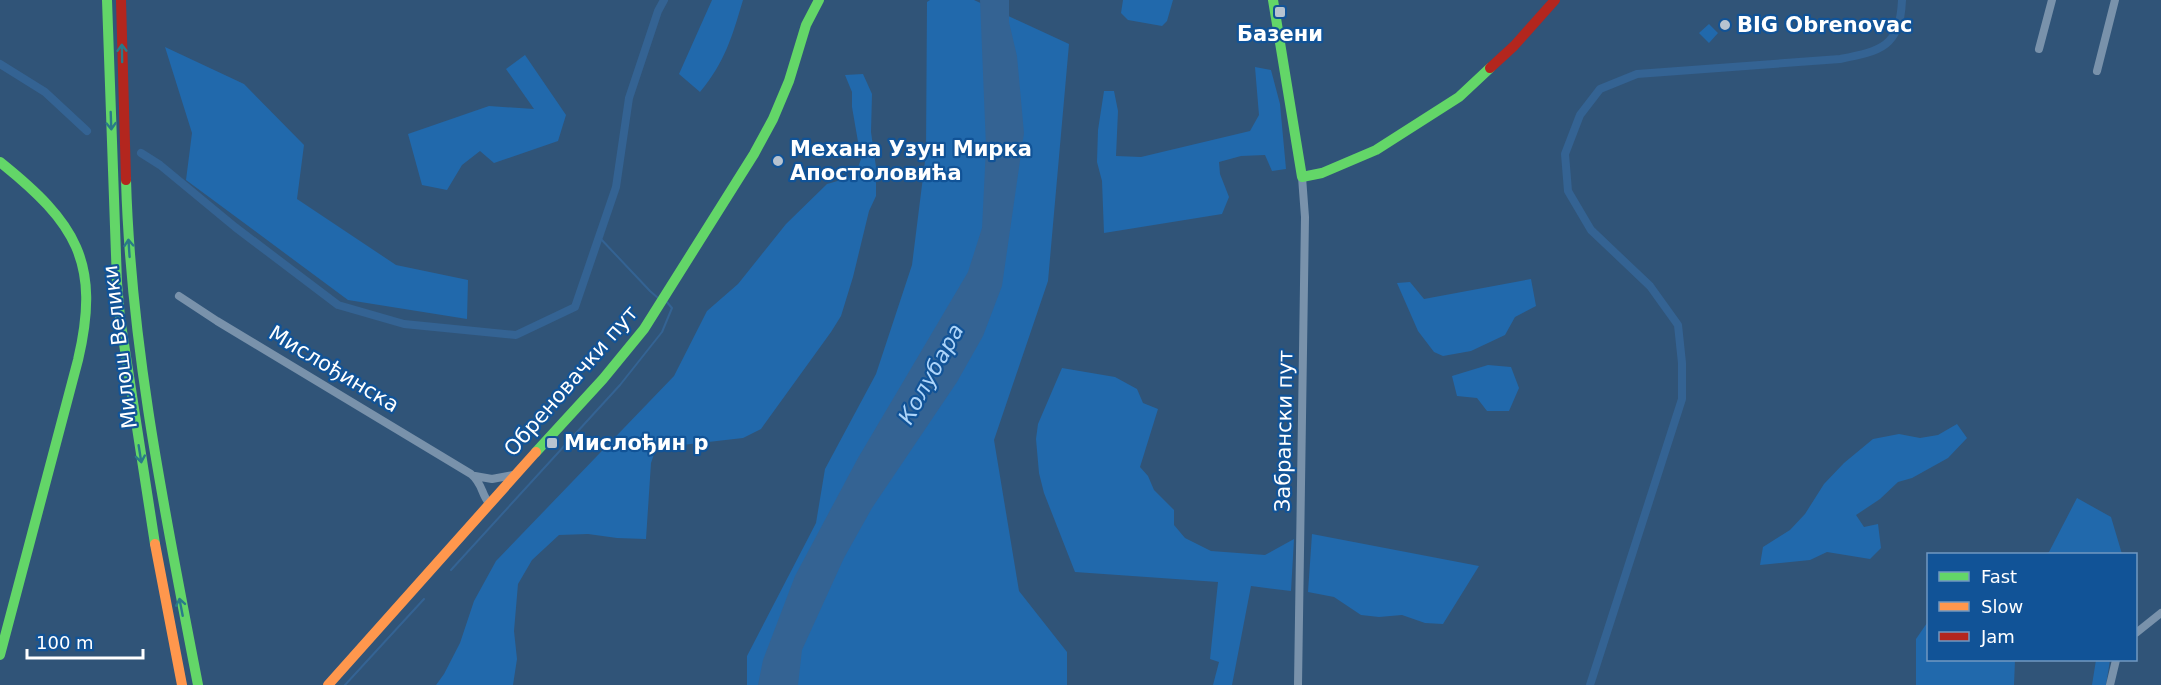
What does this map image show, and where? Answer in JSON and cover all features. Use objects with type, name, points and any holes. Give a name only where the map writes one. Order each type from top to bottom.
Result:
[{"type":"main road","name":"Милош Велики","points":[[107,0],[120,318],[155,546],[183,685]]},
{"type":"main road","name":"Милош Велики","points":[[121,0],[128,247],[140,358],[155,463],[198,685]]},
{"type":"main road","name":"Обреновачки пут","points":[[328,685],[489,503],[603,379],[660,306],[773,119],[789,81],[806,25],[819,0]]},
{"type":"main road","points":[[1273,0],[1302,177],[1322,173],[1376,150],[1459,97],[1514,46],[1555,0]]},
{"type":"main road","points":[[0,656],[74,376],[84,330],[87,298],[82,263],[71,234],[44,199],[4,165]]},
{"type":"street","points":[[2039,49],[2052,0]]},
{"type":"street","points":[[2097,71],[2115,0]]},
{"type":"street","name":"Забрански пут","points":[[1298,685],[1305,217],[1302,177]]},
{"type":"street","name":"Мислођинска","points":[[179,296],[471,474],[480,483],[489,503]]},
{"type":"street","name":"Мислођинска","points":[[471,474],[492,480],[515,475]]},
{"type":"street","points":[[2137,632],[2161,612]]},
{"type":"street","points":[[2110,685],[2116,661]]},
{"type":"shaded area","points":[[712,0],[743,0],[722,59],[700,92],[679,74]]},
{"type":"shaded area","points":[[930,0],[974,0],[1069,44],[1048,281],[994,440],[1019,591],[1067,652],[1067,685],[747,685],[747,656],[816,523],[825,469],[876,374],[912,265],[926,153],[927,2]]},
{"type":"shaded area","points":[[1123,0],[1173,0],[1167,21],[1162,26],[1128,20],[1121,13]]},
{"type":"shaded area","points":[[1709,24],[1718,33],[1709,43],[1699,33]]},
{"type":"shaded area","points":[[165,47],[244,84],[304,145],[297,199],[396,265],[468,280],[467,319],[348,300],[186,180],[192,133]]},
{"type":"shaded area","points":[[525,55],[566,115],[558,141],[494,163],[480,151],[462,165],[447,190],[422,185],[408,134],[489,106],[534,109],[506,69]]},
{"type":"shaded area","points":[[1255,67],[1271,70],[1280,104],[1286,169],[1272,171],[1265,155],[1241,156],[1219,162],[1220,174],[1229,197],[1222,214],[1104,233],[1102,181],[1097,162],[1098,130],[1104,91],[1114,91],[1118,111],[1116,156],[1141,157],[1250,131],[1259,115]]},
{"type":"shaded area","points":[[863,74],[872,94],[871,132],[876,167],[876,196],[869,211],[841,316],[831,332],[761,429],[743,438],[656,448],[651,463],[646,539],[588,534],[559,535],[532,560],[518,584],[514,631],[517,659],[513,685],[436,685],[460,643],[474,601],[496,561],[674,376],[707,311],[738,284],[786,224],[827,184],[855,176],[861,159],[852,107],[852,92],[845,75]]},
{"type":"shaded area","points":[[1531,279],[1536,306],[1515,317],[1505,335],[1471,351],[1443,356],[1434,352],[1418,331],[1397,283],[1410,282],[1424,299]]},
{"type":"shaded area","points":[[1488,365],[1511,367],[1519,388],[1509,411],[1487,411],[1477,398],[1457,396],[1452,376]]},
{"type":"shaded area","points":[[1062,368],[1115,377],[1137,389],[1143,403],[1158,409],[1140,467],[1148,476],[1154,490],[1174,510],[1174,525],[1185,538],[1211,551],[1265,555],[1294,539],[1291,591],[1251,586],[1232,685],[1213,685],[1219,662],[1210,659],[1218,582],[1075,572],[1044,493],[1039,473],[1036,439],[1038,424]]},
{"type":"shaded area","points":[[1957,424],[1967,438],[1948,458],[1912,478],[1898,482],[1880,499],[1856,515],[1864,527],[1878,524],[1881,548],[1870,559],[1827,552],[1810,560],[1760,565],[1763,547],[1790,530],[1805,514],[1824,484],[1844,463],[1873,439],[1899,434],[1920,438],[1938,435]]},
{"type":"shaded area","points":[[2077,498],[2111,517],[2122,553],[2047,553]]},
{"type":"shaded area","points":[[1312,534],[1479,566],[1443,624],[1425,623],[1402,615],[1379,617],[1361,615],[1334,597],[1308,592]]},
{"type":"shaded area","points":[[1927,623],[1927,661],[2015,661],[2014,685],[1916,685],[1916,639]]},
{"type":"shaded area","points":[[2096,661],[2110,661],[2106,685],[2092,685]]},
{"type":"water","name":"Колубара","points":[[980,0],[1009,0],[1009,22],[1017,56],[1024,133],[1002,286],[983,336],[957,382],[872,508],[844,558],[802,650],[798,685],[758,685],[763,660],[795,576],[858,458],[968,272],[982,228],[986,147]]},
{"type":"waterway","points":[[141,153],[160,165],[235,227],[338,305],[404,324],[516,335],[575,307],[616,187],[629,98],[658,11],[664,0]]},
{"type":"waterway","points":[[1590,685],[1682,399],[1682,363],[1678,325],[1650,286],[1591,230],[1568,191],[1565,154],[1580,115],[1600,89],[1637,74],[1840,59],[1867,53],[1886,44],[1892,37],[1897,28],[1902,0]]},
{"type":"waterway","points":[[0,64],[45,92],[87,131]]},
{"type":"waterway","points":[[599,237],[658,298]]},
{"type":"waterway","points":[[451,570],[620,385],[662,332],[672,308],[666,301]]},
{"type":"waterway","points":[[345,685],[424,599]]},
{"type":"traffic: fast","points":[[107,0],[120,318],[155,544]]},
{"type":"traffic: fast","points":[[536,452],[603,379],[644,329],[754,154],[773,119],[789,81],[806,25],[819,0]]},
{"type":"traffic: fast","points":[[1273,0],[1302,177],[1322,173],[1376,150],[1459,97],[1490,68]]},
{"type":"traffic: fast","points":[[0,162],[26,184],[64,226],[76,247],[83,270],[86,296],[78,360],[0,655]]},
{"type":"traffic: fast","points":[[126,180],[129,244],[143,371],[162,497],[198,685]]},
{"type":"traffic: slow","points":[[328,685],[536,452]]},
{"type":"traffic: slow","points":[[155,544],[182,685]]},
{"type":"traffic: jam","points":[[121,0],[126,180]]},
{"type":"traffic: jam","points":[[1490,68],[1514,46],[1555,0]]},
{"type":"place","name":"Базени","points":[[1280,12]]},
{"type":"place","name":"BIG Obrenovac","points":[[1725,25]]},
{"type":"place","name":"Механа Узун Мирка Апостоловића","points":[[778,161]]},
{"type":"place","name":"Мислођин р","points":[[552,443]]}]
